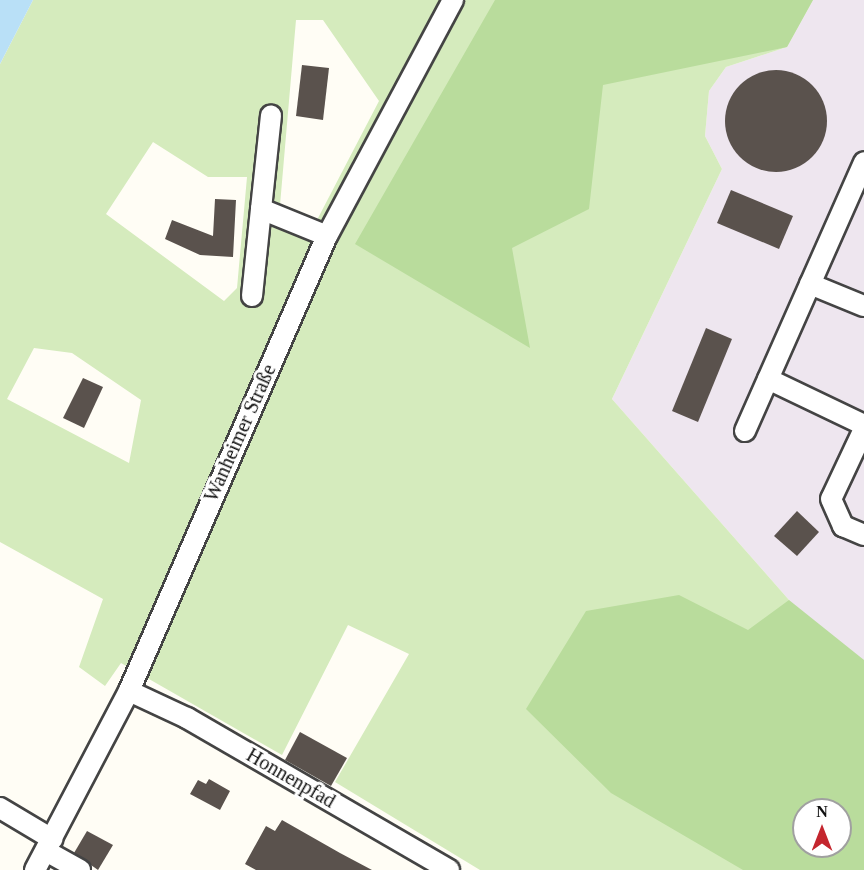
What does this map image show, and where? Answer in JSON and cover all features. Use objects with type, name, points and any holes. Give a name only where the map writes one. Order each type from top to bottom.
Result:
[{"type":"street","name":"Wanheimer Straße","points":[[35,870],[129,691],[327,236],[453,0]]},
{"type":"street","points":[[252,296],[271,116]]},
{"type":"street","points":[[745,431],[864,162]]},
{"type":"street","points":[[261,209],[327,236]]},
{"type":"street","points":[[810,284],[864,306]]},
{"type":"street","points":[[768,379],[864,427],[831,499],[843,526],[864,535]]},
{"type":"street","name":"Honnenpfad","points":[[129,691],[187,718],[449,870]]},
{"type":"street","points":[[0,808],[80,870]]},
{"type":"shaded area","points":[[813,0],[864,0],[864,702],[789,600],[612,399],[722,169],[705,136],[709,91],[726,67],[787,47]]},
{"type":"green space","points":[[33,0],[813,0],[787,47],[726,67],[709,91],[705,136],[722,169],[612,399],[789,600],[864,702],[863,870],[480,870],[335,782],[409,654],[348,625],[282,755],[121,663],[105,686],[79,667],[103,599],[0,542],[0,64]],"holes":[[[296,20],[323,20],[379,101],[317,220],[280,205]],[[153,142],[208,177],[247,177],[237,288],[224,301],[106,214]],[[34,348],[72,353],[141,400],[129,463],[7,399]]]},
{"type":"green space","points":[[495,0],[813,0],[787,47],[603,85],[589,209],[512,248],[530,348],[355,244]]},
{"type":"green space","points":[[679,595],[748,630],[789,600],[864,660],[864,870],[743,870],[611,793],[526,709],[586,611]]},
{"type":"water","points":[[0,0],[33,0],[0,64]]},
{"type":"building","points":[[302,65],[329,68],[323,120],[296,116]]},
{"type":"building","points":[[776,70],[795,74],[812,85],[823,102],[827,121],[823,140],[812,157],[795,168],[776,172],[757,168],[740,157],[729,140],[725,121],[729,102],[740,85],[757,74]]},
{"type":"building","points":[[731,190],[793,216],[779,249],[717,223]]},
{"type":"building","points":[[215,199],[236,200],[233,257],[200,255],[165,239],[172,220],[213,236]]},
{"type":"building","points":[[706,328],[732,339],[698,422],[672,411]]},
{"type":"building","points":[[83,378],[103,387],[84,428],[63,418]]},
{"type":"building","points":[[797,511],[819,532],[797,556],[774,536]]},
{"type":"building","points":[[300,732],[347,758],[331,786],[285,760]]},
{"type":"building","points":[[209,779],[230,791],[220,810],[190,794],[198,780],[206,784]]},
{"type":"building","points":[[282,820],[372,870],[256,870],[245,864],[266,826],[275,831]]},
{"type":"building","points":[[87,831],[113,845],[98,870],[74,853]]}]
